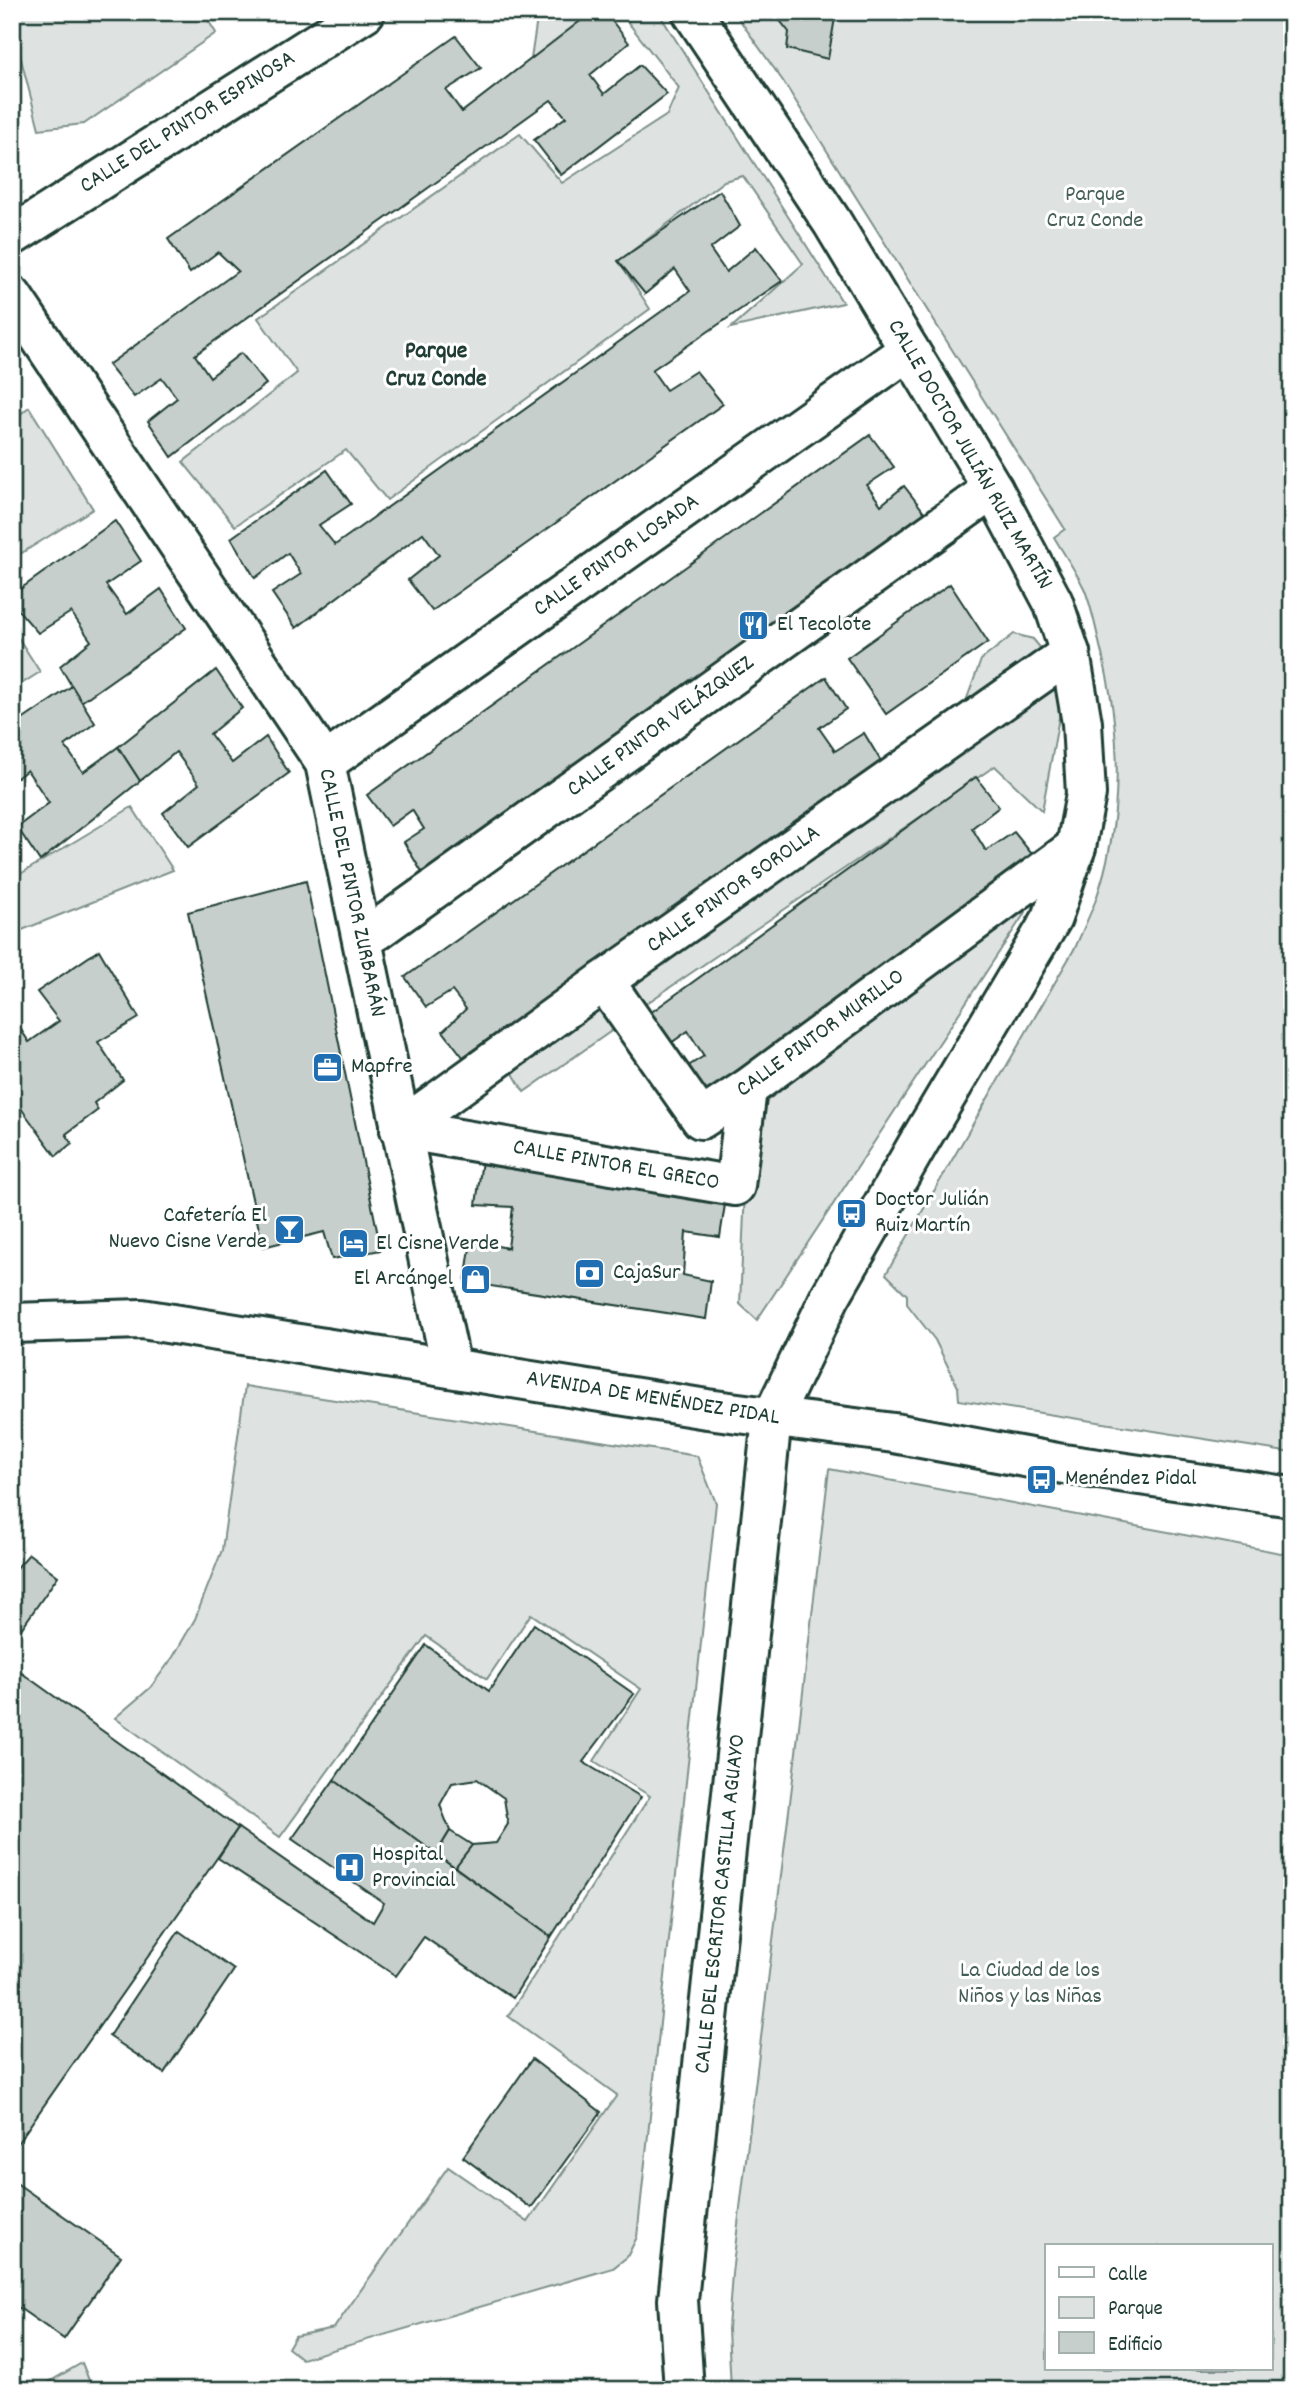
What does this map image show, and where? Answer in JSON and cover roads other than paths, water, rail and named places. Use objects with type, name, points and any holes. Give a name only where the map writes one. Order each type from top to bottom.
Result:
[{"type":"street","name":"CALLE DEL PINTOR ESPINOSA","points":[[12,236],[365,12]]},
{"type":"street","name":"CALLE DOCTOR JULIÁN RUIZ MARTÍN","points":[[692,12],[831,222],[993,489],[1053,602],[1070,653],[1082,723],[1086,794],[1076,847],[1052,918],[830,1297],[772,1418]]},
{"type":"street","name":"CALLE DEL PINTOR ZURBARÁN","points":[[12,296],[325,763],[451,1367]]},
{"type":"street","name":"CALLE PINTOR LOSADA","points":[[325,763],[909,350]]},
{"type":"street","name":"CALLE PINTOR VELÁZQUEZ","points":[[363,940],[993,489]]},
{"type":"street","name":"CALLE PINTOR SOROLLA","points":[[400,1129],[604,981],[1070,653]]},
{"type":"street","name":"CALLE PINTOR MURILLO","points":[[604,981],[701,1119],[1076,847]]},
{"type":"street","name":"CALLE PINTOR EL GRECO","points":[[400,1129],[736,1186],[747,1088]]},
{"type":"street","name":"AVENIDA DE MENÉNDEZ PIDAL","points":[[12,1323],[142,1319],[772,1418],[894,1433],[1057,1463],[1292,1497]]},
{"type":"street","name":"CALLE DEL ESCRITOR CASTILLA AGUAYO","points":[[684,2390],[678,2300],[772,1418]]},
{"type":"place","name":"El Tecolote","points":[[754,625]]},
{"type":"place","name":"Mapfre","points":[[328,1067]]},
{"type":"place","name":"Doctor Julián Ruiz Martín","points":[[852,1213]]},
{"type":"place","name":"Cafetería El Nuevo Cisne Verde","points":[[290,1229]]},
{"type":"place","name":"El Cisne Verde","points":[[353,1244]]},
{"type":"place","name":"CajaSur","points":[[590,1273]]},
{"type":"place","name":"El Arcángel","points":[[476,1279]]},
{"type":"place","name":"Menéndez Pidal","points":[[1042,1479]]},
{"type":"place","name":"Hospital Provincial","points":[[349,1868]]},
{"type":"district","name":"Parque Cruz Conde","points":[[436,366]]},
{"type":"park label","name":"La Ciudad de los Niños y las Niñas","points":[[1030,1984]]}]
